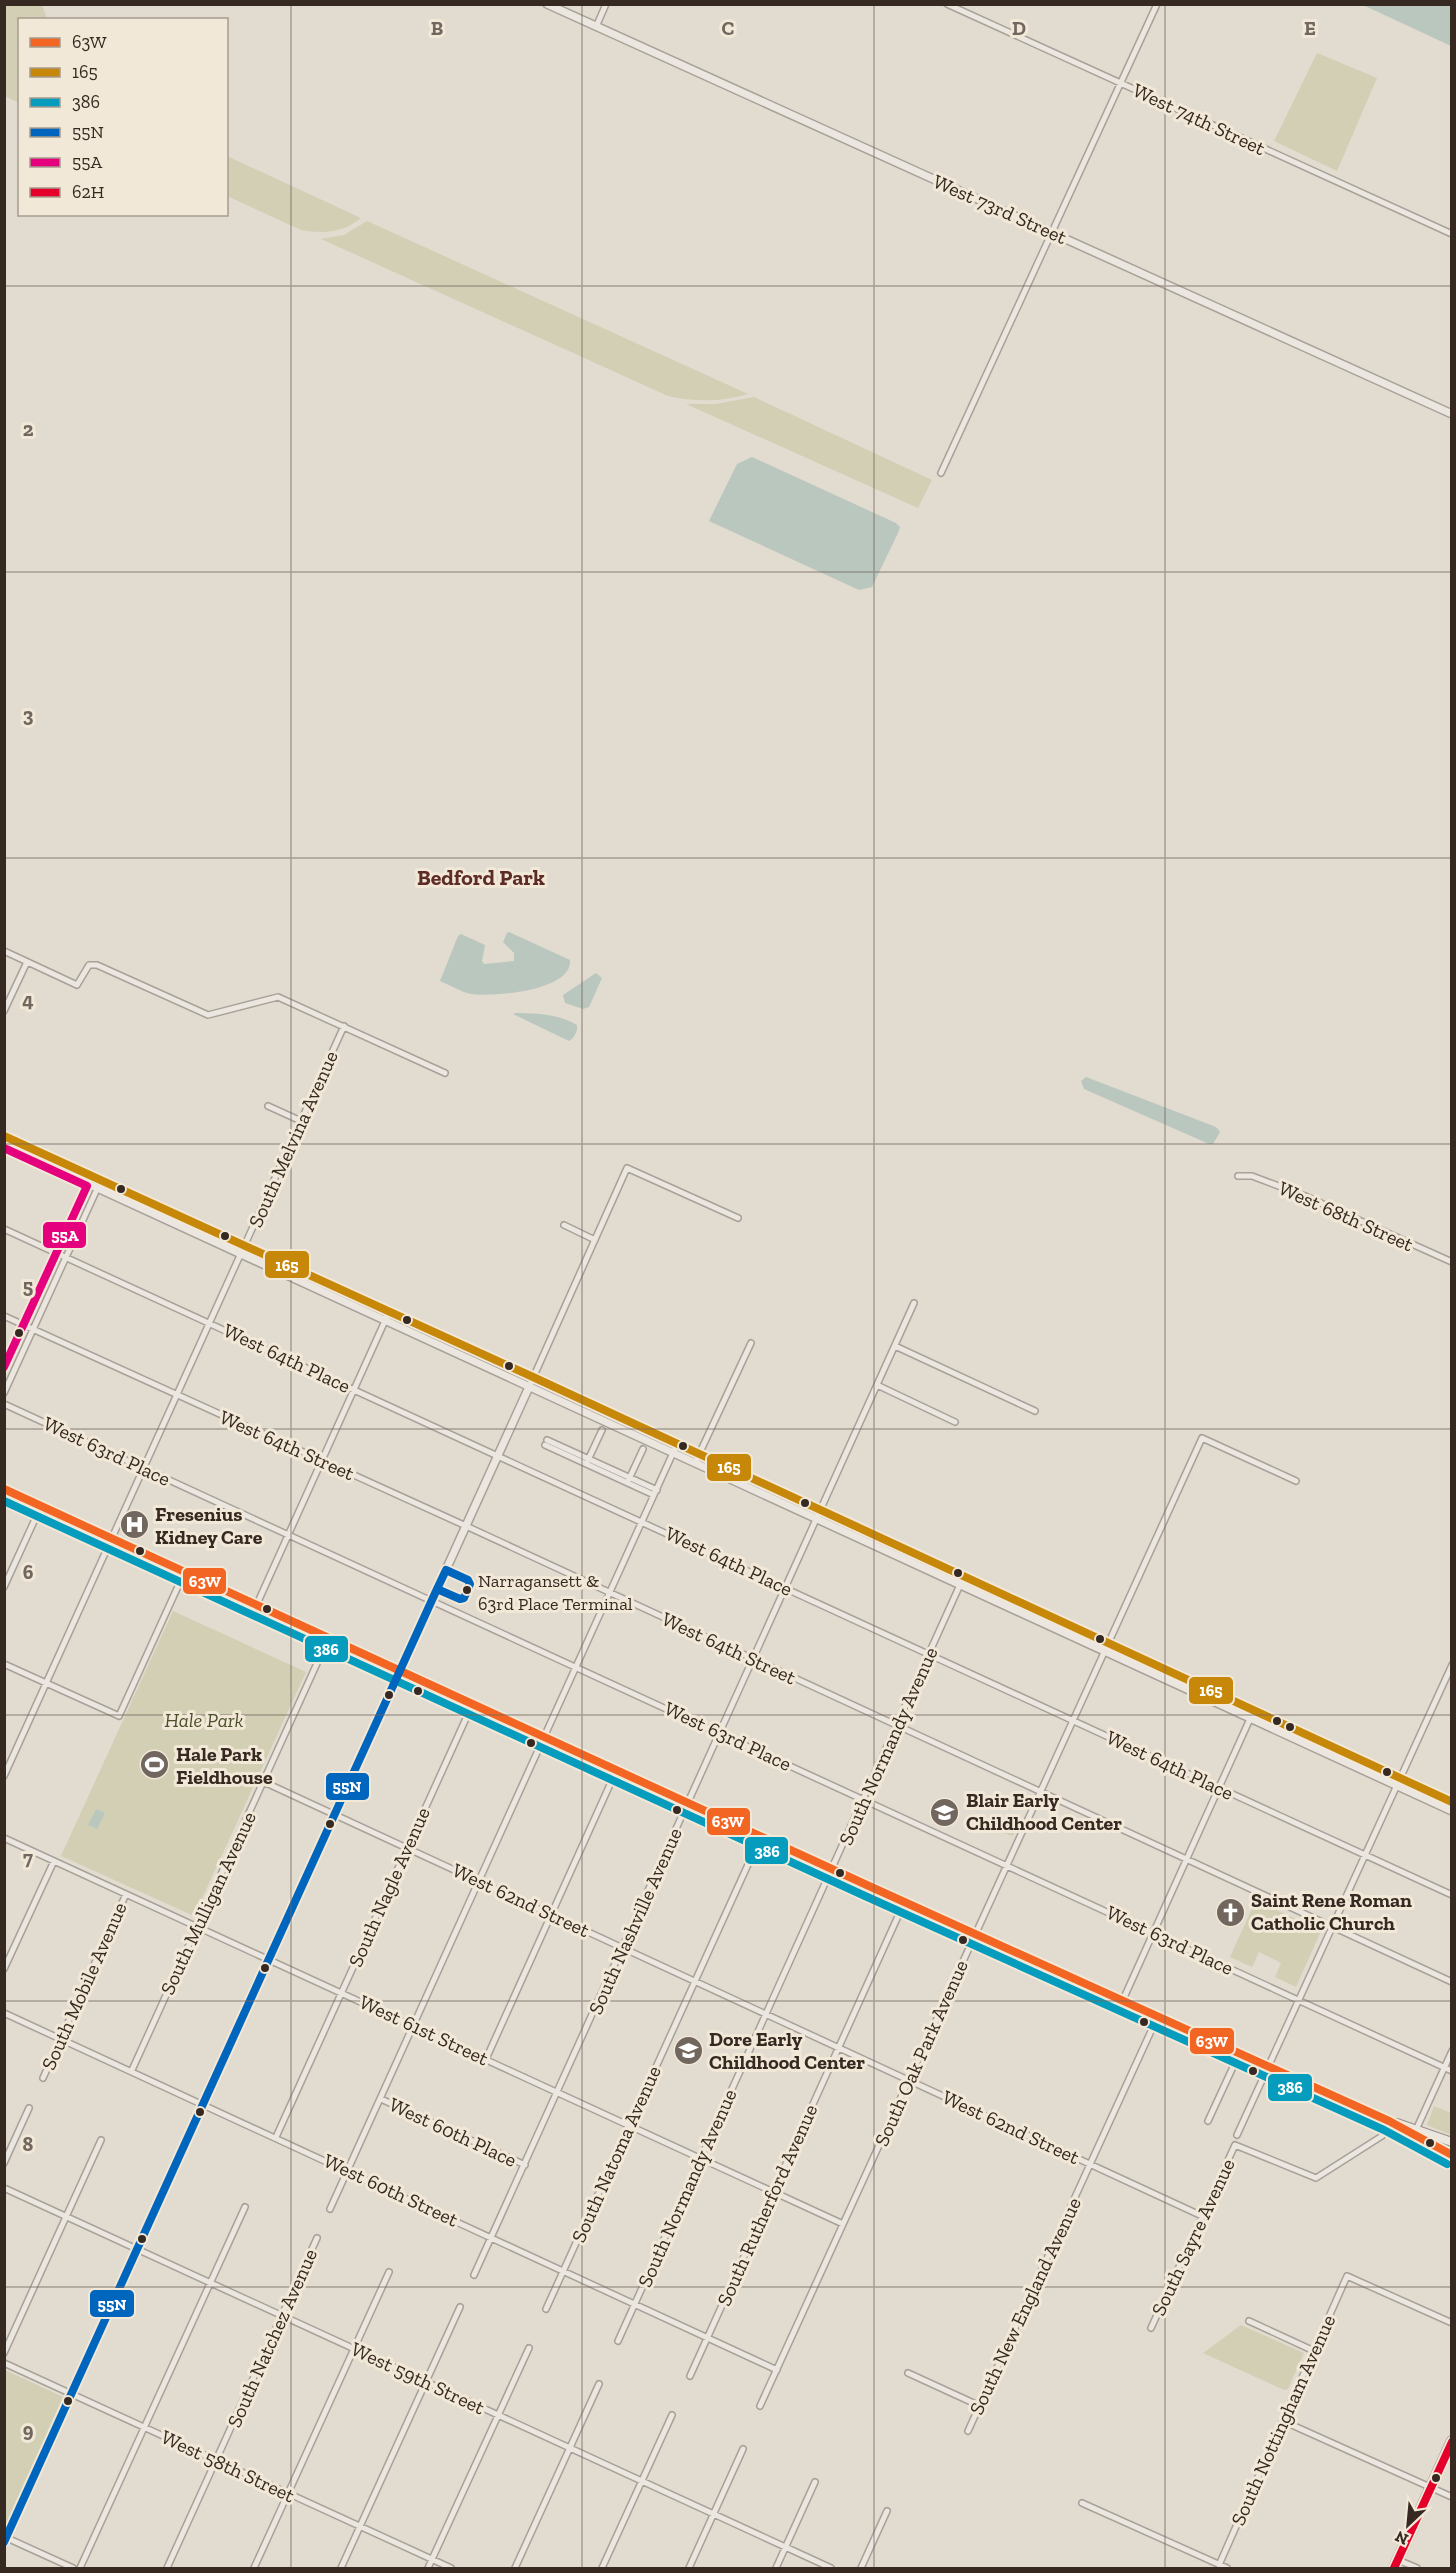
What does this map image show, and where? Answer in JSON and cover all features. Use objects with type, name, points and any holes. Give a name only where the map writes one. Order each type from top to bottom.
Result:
[{"type":"main road","points":[[4,1489],[401,1669],[974,1936],[1389,2121],[1415,2132],[1452,2142]]},
{"type":"main road","points":[[1415,2132],[1452,2155]]},
{"type":"main road","points":[[1396,2564],[1452,2441]]},
{"type":"street","name":"West 73rd Street","points":[[547,4],[1452,414]]},
{"type":"street","points":[[596,27],[606,4]]},
{"type":"street","name":"West 74th Street","points":[[946,4],[1452,234]]},
{"type":"street","points":[[941,473],[1157,4]]},
{"type":"street","points":[[4,951],[77,985],[89,965],[97,965],[208,1015],[278,997],[445,1073]]},
{"type":"street","points":[[4,1011],[27,962]]},
{"type":"street","name":"South Melvina Avenue","points":[[4,1776],[344,1026]]},
{"type":"street","points":[[268,1106],[301,1120]]},
{"type":"street","points":[[4,1136],[61,1162],[99,1184],[242,1254],[1452,1811]]},
{"type":"street","points":[[4,1146],[245,1246],[534,1377],[1452,1802]]},
{"type":"street","points":[[58,1170],[61,1162]]},
{"type":"street","points":[[73,2568],[6,2541],[627,1168],[738,1218]]},
{"type":"street","name":"West 68th Street","points":[[1238,1176],[1252,1176],[1309,1198],[1452,1262]]},
{"type":"street","points":[[4,1393],[99,1184]]},
{"type":"street","points":[[564,1225],[595,1240]]},
{"type":"street","name":"West 64th Place","points":[[4,1229],[1452,1895]]},
{"type":"street","name":"South Nashville Avenue","points":[[474,2275],[914,1304]]},
{"type":"street","points":[[257,1604],[389,1312]]},
{"type":"street","name":"West 64th Street","points":[[4,1316],[466,1526],[1452,1982]]},
{"type":"street","points":[[695,1463],[751,1343]]},
{"type":"street","points":[[895,1346],[1035,1411]]},
{"type":"street","points":[[877,1385],[955,1422]]},
{"type":"street","name":"West 63rd Place","points":[[4,1404],[433,1599],[1452,2071]]},
{"type":"street","points":[[587,1461],[602,1430]]},
{"type":"street","name":"South Oak Park Avenue","points":[[760,2406],[1202,1438],[1296,1481]]},
{"type":"street","points":[[546,1442],[655,1493]]},
{"type":"street","points":[[330,2209],[677,1444]]},
{"type":"street","points":[[628,1480],[643,1449]]},
{"type":"street","points":[[4,1587],[41,1506]]},
{"type":"street","points":[[4,1664],[119,1716],[185,1571]]},
{"type":"street","name":"South Normandy Avenue","points":[[618,2342],[964,1576]]},
{"type":"street","name":"South Mulligan Avenue","points":[[132,2070],[329,1637]]},
{"type":"street","name":"South Sayre Avenue","points":[[1237,2135],[1452,1665]]},
{"type":"street","name":"South Nagle Avenue","points":[[276,2138],[473,1703]]},
{"type":"street","points":[[1122,2002],[1254,1710]]},
{"type":"street","points":[[486,2059],[617,1769]]},
{"type":"street","name":"West 62nd Street","points":[[264,1782],[1202,2216]]},
{"type":"street","name":"South Natoma Avenue","points":[[546,2309],[760,1836]]},
{"type":"street","name":"West 61st Street","points":[[4,1838],[843,2224]]},
{"type":"street","points":[[4,1969],[54,1861]]},
{"type":"street","name":"South Mobile Avenue","points":[[43,2078],[126,1894]]},
{"type":"street","name":"South Rutherford Avenue","points":[[690,2376],[904,1903]]},
{"type":"street","name":"West 60th Street","points":[[4,2013],[132,2070],[777,2370]]},
{"type":"street","name":"South New England Avenue","points":[[968,2431],[1157,2018]]},
{"type":"street","points":[[1415,2132],[1452,2050]]},
{"type":"street","points":[[1208,2121],[1239,2054]]},
{"type":"street","name":"West 60th Place","points":[[381,2098],[525,2165]]},
{"type":"street","points":[[4,2163],[29,2108]]},
{"type":"street","name":"South Sayre Avenue","points":[[1151,2328],[1235,2145],[1316,2178],[1382,2136],[1389,2121]]},
{"type":"street","points":[[4,2353],[101,2140]]},
{"type":"street","name":"West 59th Street","points":[[4,2188],[831,2568]]},
{"type":"street","points":[[80,2568],[245,2207]]},
{"type":"street","name":"South Natchez Avenue","points":[[167,2568],[317,2238]]},
{"type":"street","points":[[254,2568],[389,2272]]},
{"type":"street","name":"South Nottingham Avenue","points":[[1219,2565],[1347,2276],[1452,2323]]},
{"type":"street","points":[[341,2568],[460,2307]]},
{"type":"street","points":[[1250,2321],[1314,2351]]},
{"type":"street","points":[[428,2568],[529,2349]]},
{"type":"street","name":"West 58th Street","points":[[4,2363],[452,2568]]},
{"type":"street","points":[[909,2373],[980,2406]]},
{"type":"street","points":[[515,2568],[599,2384]]},
{"type":"street","points":[[602,2568],[672,2415]]},
{"type":"street","points":[[1283,2421],[1452,2497]]},
{"type":"street","points":[[689,2568],[743,2449]]},
{"type":"street","points":[[776,2568],[814,2482]]},
{"type":"street","points":[[1082,2503],[1227,2568]]},
{"type":"street","points":[[861,2568],[887,2511]]},
{"type":"street","points":[[1396,2564],[1417,2568]]},
{"type":"green space","points":[[5,4],[42,5],[47,18],[18,18],[18,102],[5,96]]},
{"type":"green space","points":[[1317,53],[1377,78],[1337,171],[1274,141]]},
{"type":"green space","points":[[228,156],[361,218],[347,227],[332,231],[301,230],[228,196]]},
{"type":"green space","points":[[367,221],[748,394],[729,399],[708,400],[668,396],[321,239],[344,235]]},
{"type":"green space","points":[[754,397],[932,480],[918,508],[686,404],[716,404]]},
{"type":"green space","name":"Hale Park","points":[[173,1611],[306,1672],[194,1916],[61,1856]]},
{"type":"green space","points":[[1002,1820],[1017,1827],[1013,1836],[997,1831]]},
{"type":"green space","points":[[1256,1900],[1321,1931],[1296,1987],[1275,1977],[1281,1963],[1259,1952],[1252,1967],[1230,1957]]},
{"type":"green space","points":[[1434,2106],[1451,2113],[1451,2135],[1427,2125]]},
{"type":"green space","points":[[1241,2325],[1304,2353],[1288,2389],[1284,2390],[1203,2353]]},
{"type":"green space","points":[[4,2370],[63,2397],[5,2527]]},
{"type":"shaded area","points":[[1363,5],[1451,5],[1451,46]]},
{"type":"shaded area","points":[[752,457],[896,523],[900,527],[872,587],[859,590],[709,521],[737,464]]},
{"type":"shaded area","points":[[509,932],[570,960],[567,970],[559,979],[546,985],[512,993],[471,994],[440,981],[458,936],[461,934],[485,945],[482,961],[484,964],[514,961],[514,953],[503,942]]},
{"type":"shaded area","points":[[596,973],[602,978],[589,1007],[583,1009],[565,1003],[563,995]]},
{"type":"shaded area","points":[[513,1014],[563,1018],[577,1025],[576,1032],[569,1041]]},
{"type":"shaded area","points":[[1086,1077],[1216,1127],[1220,1132],[1213,1144],[1209,1144],[1084,1089],[1081,1081]]},
{"type":"shaded area","points":[[96,1809],[105,1813],[97,1829],[88,1825]]},
{"type":"transit line","name":"165","points":[[4,1136],[533,1377],[1452,1802]]},
{"type":"transit line","name":"55A","points":[[4,1148],[87,1186],[4,1367]]},
{"type":"transit line","name":"63W","points":[[4,1489],[869,1886],[1389,2121],[1452,2155]]},
{"type":"transit line","name":"386","points":[[4,1501],[865,1896],[1384,2130],[1447,2164]]},
{"type":"transit line","name":"55N","points":[[446,1570],[468,1580],[470,1584],[464,1598],[460,1599],[437,1589],[446,1570]]},
{"type":"transit line","name":"55N","points":[[4,2542],[437,1589]]},
{"type":"transit line","name":"62H","points":[[1394,2568],[1452,2442]]},
{"type":"place","name":"Fresenius Kidney Care","points":[[134,1525]]},
{"type":"place","name":"Narragansett & 63rd Place Terminal","points":[[467,1590]]},
{"type":"place","name":"Hale Park Fieldhouse","points":[[155,1765]]},
{"type":"place","name":"Blair Early Childhood Center","points":[[945,1812]]},
{"type":"place","name":"Saint Rene Roman Catholic Church","points":[[1230,1912]]},
{"type":"place","name":"Dore Early Childhood Center","points":[[688,2051]]},
{"type":"district","name":"Bedford Park","points":[[481,877]]}]
